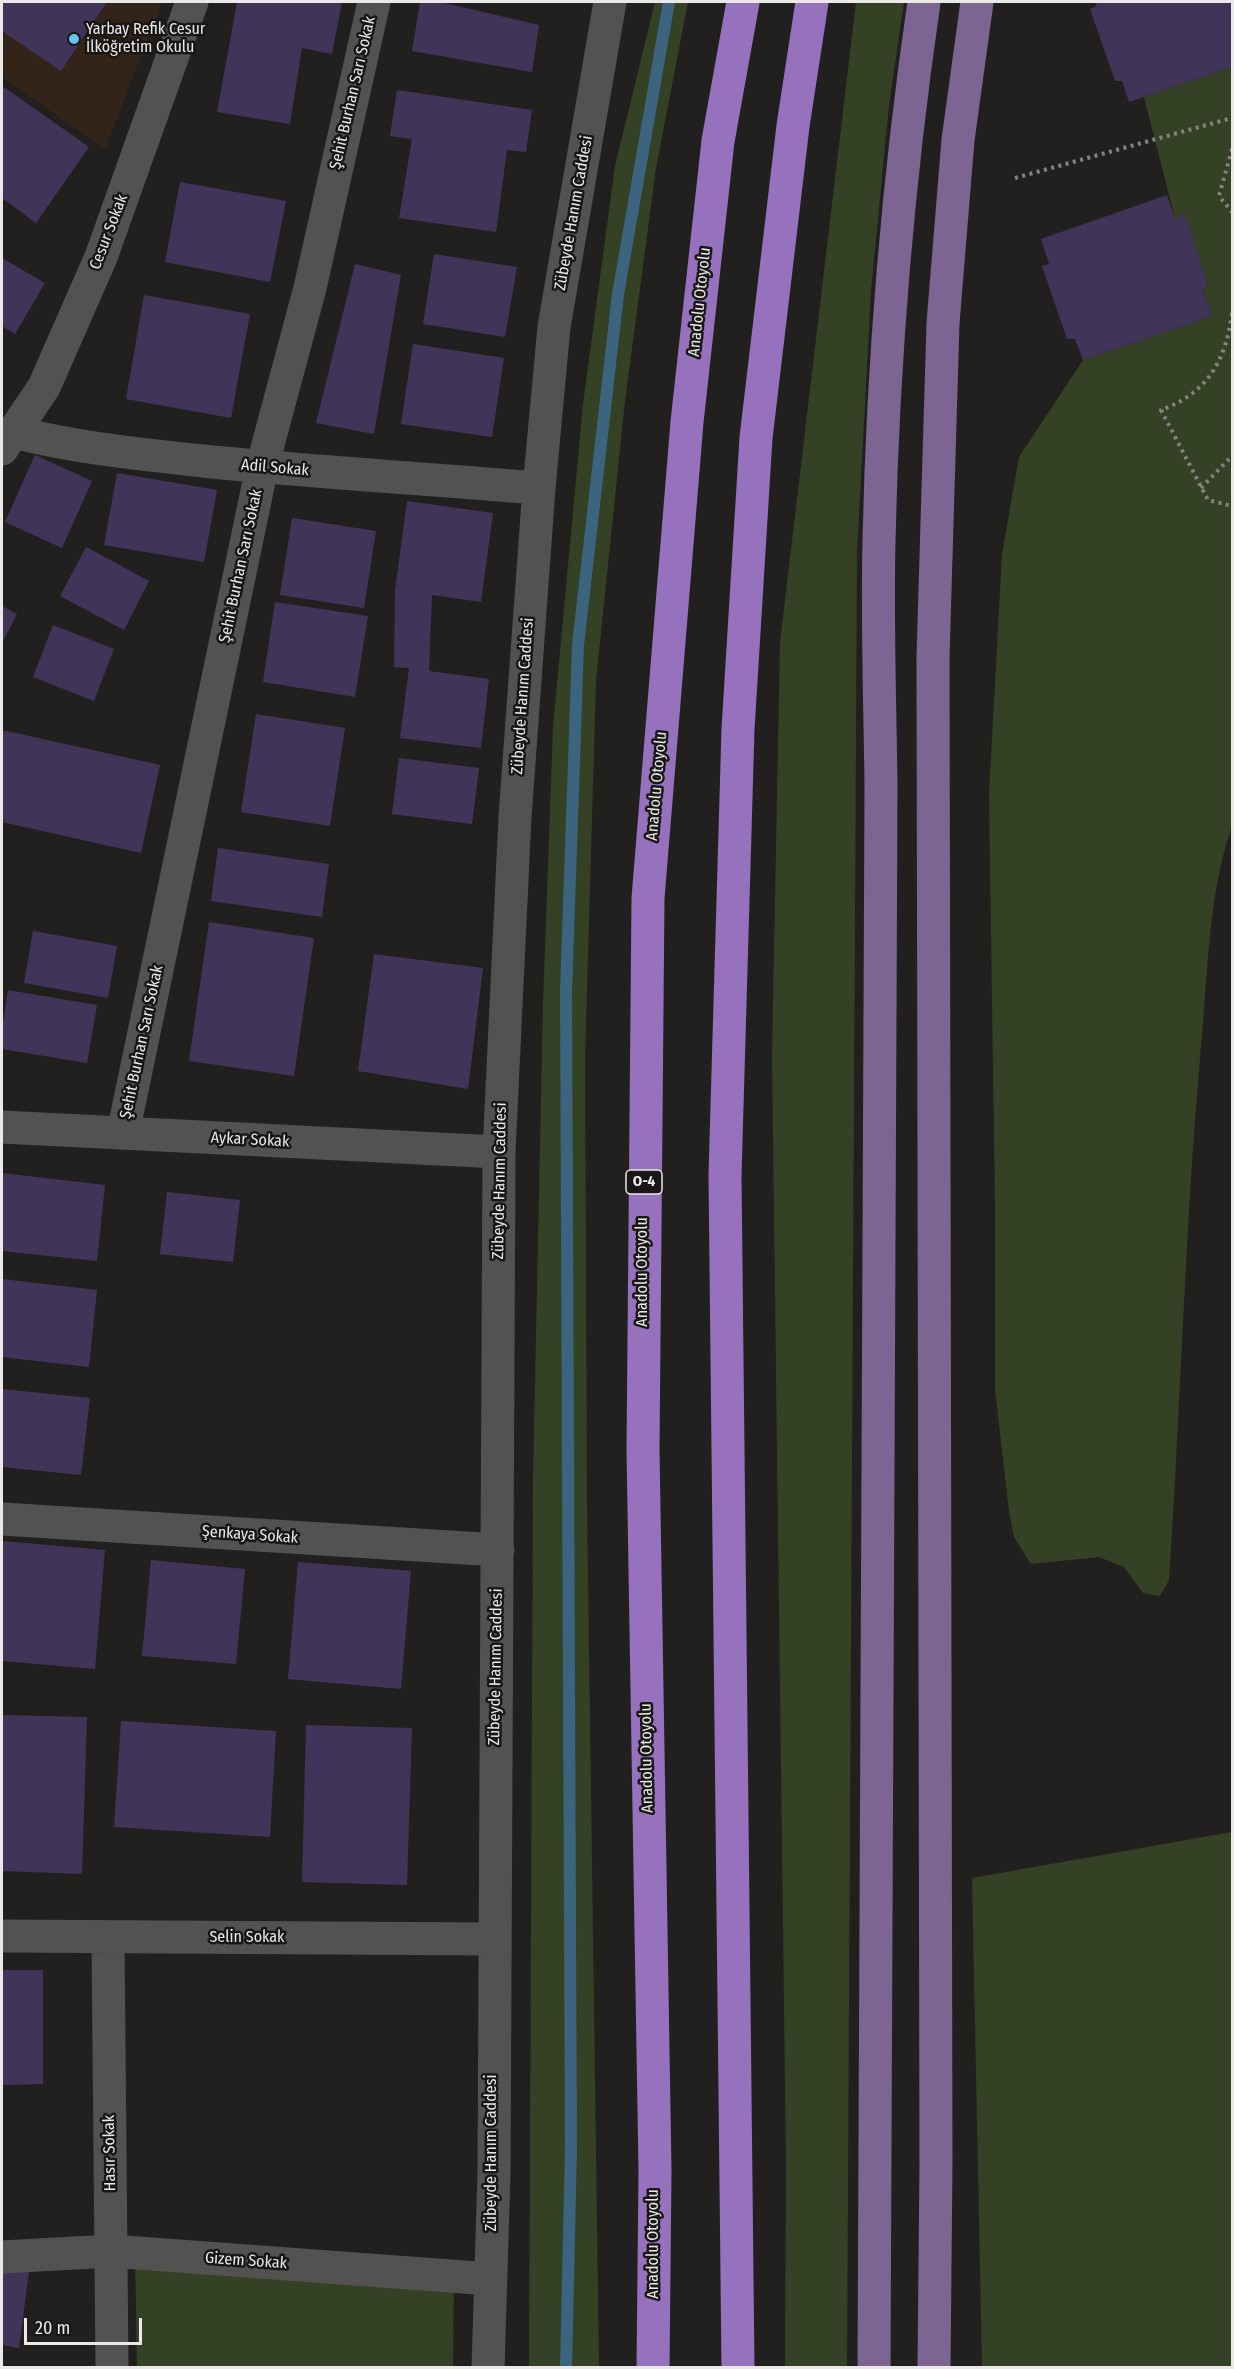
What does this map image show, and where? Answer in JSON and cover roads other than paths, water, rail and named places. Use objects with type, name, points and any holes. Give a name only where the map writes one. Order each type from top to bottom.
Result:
[{"type":"highway","name":"Anadolu Otoyolu","points":[[654,2367],[655,2170],[643,1449],[648,898],[687,422],[718,141],[743,2]]},
{"type":"highway","points":[[738,2367],[725,1175],[738,729],[756,438],[791,138],[812,2]]},
{"type":"main road","points":[[874,2367],[881,810],[879,541],[891,310],[907,119],[924,2]]},
{"type":"main road","points":[[934,2367],[933,645],[942,323],[958,140],[976,2]]},
{"type":"street","name":"Cesur Sokak","points":[[8,441],[44,387],[101,257],[192,2]]},
{"type":"street","name":"Şehit Burhan Sarı Sokak","points":[[123,1133],[262,467],[310,288],[374,2]]},
{"type":"street","name":"Zübeyde Hanım Caddesi","points":[[488,2367],[491,2279],[498,1550],[499,1152],[515,817],[539,488],[554,327],[610,2]]},
{"type":"street","name":"Adil Sokak","points":[[8,441],[58,444],[262,467],[539,488]]},
{"type":"street","name":"Aykar Sokak","points":[[2,1127],[499,1152]]},
{"type":"street","name":"Şenkaya Sokak","points":[[2,1519],[498,1550]]},
{"type":"street","name":"Selin Sokak","points":[[2,1936],[493,1939]]},
{"type":"street","name":"Hasır Sokak","points":[[108,1938],[112,2367]]},
{"type":"street","name":"Gizem Sokak","points":[[2,2257],[111,2251],[491,2279]]},
{"type":"waterway","points":[[566,2368],[571,2147],[566,992],[578,645],[618,294],[669,2]]},
{"type":"place","name":"Yarbay Refik Cesur İlköğretim Okulu","points":[[74,39]]}]
